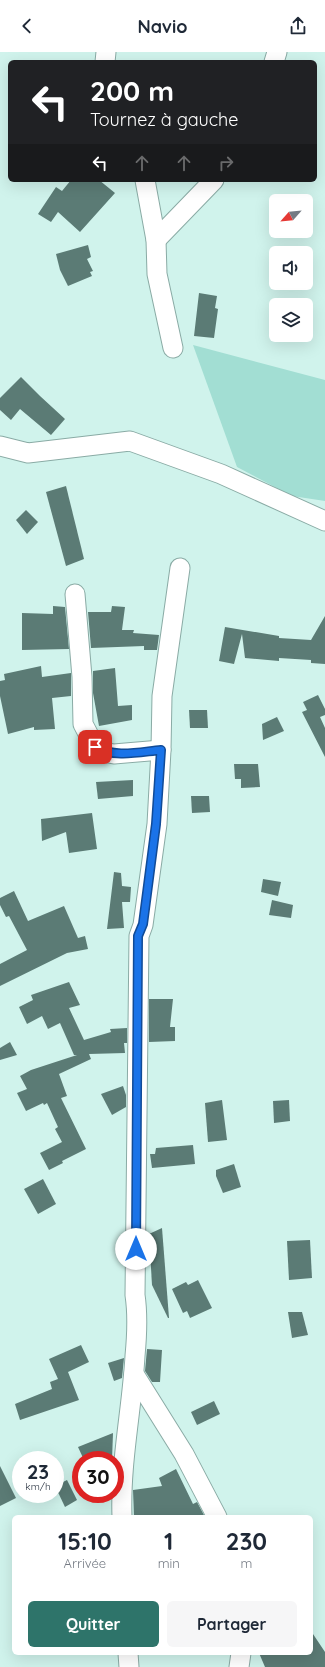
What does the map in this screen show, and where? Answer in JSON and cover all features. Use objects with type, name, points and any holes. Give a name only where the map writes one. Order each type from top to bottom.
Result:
[{"type":"street","points":[[145,182],[156,240],[157,274],[173,348]]},
{"type":"street","points":[[156,240],[212,182]]},
{"type":"street","points":[[0,446],[28,453],[130,441],[221,474],[325,522]]},
{"type":"street","points":[[122,1515],[121,1491],[134,1374],[138,1315],[135,1295],[138,936],[143,924],[156,824],[161,750],[162,696],[180,568]]},
{"type":"street","points":[[75,594],[82,677],[83,724],[95,747],[103,752],[114,754],[161,750]]},
{"type":"street","points":[[134,1374],[184,1454],[216,1515]]},
{"type":"street","points":[[128,1655],[129,1667]]},
{"type":"street","points":[[239,1667],[241,1655]]},
{"type":"green space","points":[[193,345],[325,380],[325,501],[292,496],[237,467]]},
{"type":"building","points":[[69,182],[101,182],[115,193],[80,232],[58,212],[51,222],[38,214],[56,187],[62,191]]},
{"type":"building","points":[[88,245],[91,257],[87,259],[93,271],[90,272],[92,276],[68,286],[60,270],[56,254]]},
{"type":"building","points":[[199,293],[217,296],[215,308],[218,309],[214,338],[194,336]]},
{"type":"building","points":[[21,377],[65,419],[51,435],[20,409],[11,420],[0,410],[0,398]]},
{"type":"building","points":[[66,486],[84,559],[66,566],[46,492]]},
{"type":"building","points":[[26,510],[38,522],[27,534],[16,520]]},
{"type":"building","points":[[53,606],[65,607],[69,649],[22,650],[22,613],[53,614]]},
{"type":"building","points":[[112,606],[125,607],[122,630],[134,630],[133,633],[159,635],[157,650],[144,650],[144,646],[91,648],[88,612],[111,612]]},
{"type":"building","points":[[325,616],[325,664],[311,663],[311,660],[279,658],[279,661],[245,658],[242,634],[234,664],[219,661],[225,627],[279,636],[279,638],[311,640]]},
{"type":"building","points":[[41,666],[42,677],[71,673],[71,696],[52,698],[55,729],[34,730],[34,727],[8,734],[0,696],[0,681],[5,680],[4,674]]},
{"type":"building","points":[[115,668],[118,706],[132,705],[132,720],[99,726],[93,693],[93,671]]},
{"type":"building","points":[[318,695],[325,709],[325,715],[320,717],[325,728],[325,757],[302,712],[307,710],[303,702]]},
{"type":"building","points":[[189,710],[207,710],[208,728],[190,728]]},
{"type":"building","points":[[277,717],[284,731],[263,740],[262,724]]},
{"type":"building","points":[[234,764],[258,764],[260,787],[241,788],[241,779],[235,779]]},
{"type":"building","points":[[133,780],[133,796],[98,799],[96,782]]},
{"type":"building","points":[[191,796],[209,796],[210,812],[192,813]]},
{"type":"building","points":[[92,813],[97,849],[69,853],[66,832],[42,841],[41,819]]},
{"type":"building","points":[[114,872],[121,873],[122,886],[131,887],[130,902],[122,902],[124,928],[107,929]]},
{"type":"building","points":[[263,879],[281,882],[278,896],[261,892]]},
{"type":"building","points":[[14,891],[28,921],[64,906],[78,938],[85,936],[88,949],[67,953],[0,986],[0,964],[27,950],[9,916],[6,917],[0,905],[0,898]]},
{"type":"building","points":[[272,900],[293,905],[291,918],[269,915]]},
{"type":"building","points":[[69,982],[80,1005],[69,1008],[84,1040],[111,1032],[110,1029],[127,1028],[127,1043],[124,1043],[125,1053],[89,1054],[91,1059],[59,1074],[67,1096],[61,1098],[86,1149],[62,1161],[63,1163],[49,1170],[40,1153],[62,1142],[55,1129],[58,1127],[47,1103],[44,1105],[43,1103],[26,1111],[17,1093],[27,1089],[20,1076],[31,1070],[77,1055],[74,1055],[60,1023],[48,1029],[42,1016],[27,1024],[19,1007],[33,1000],[31,995]]},
{"type":"building","points":[[149,999],[173,999],[170,1027],[175,1027],[175,1041],[149,1042]]},
{"type":"building","points":[[10,1042],[17,1055],[0,1060],[0,1048]]},
{"type":"building","points":[[123,1086],[126,1095],[126,1107],[112,1115],[101,1094]]},
{"type":"building","points":[[222,1100],[227,1140],[208,1142],[205,1103]]},
{"type":"building","points":[[289,1100],[290,1121],[274,1123],[273,1101]]},
{"type":"building","points":[[193,1145],[195,1164],[152,1168],[150,1154],[155,1154],[156,1148]]},
{"type":"building","points":[[234,1164],[241,1187],[223,1193],[216,1176],[216,1170]]},
{"type":"building","points":[[43,1179],[56,1204],[38,1214],[24,1189]]},
{"type":"building","points":[[162,1228],[169,1318],[152,1285],[149,1234]]},
{"type":"building","points":[[310,1240],[312,1278],[289,1280],[287,1241]]},
{"type":"building","points":[[198,1280],[212,1308],[190,1318],[187,1311],[183,1313],[172,1289],[186,1282],[188,1285]]},
{"type":"building","points":[[288,1312],[302,1312],[308,1335],[292,1338]]},
{"type":"building","points":[[81,1345],[89,1362],[68,1372],[79,1400],[20,1420],[15,1404],[52,1389],[50,1382],[58,1379],[49,1359]]},
{"type":"building","points":[[147,1349],[162,1350],[160,1382],[152,1382],[145,1371]]},
{"type":"building","points":[[124,1358],[122,1378],[114,1381],[108,1363]]},
{"type":"building","points":[[214,1401],[220,1414],[197,1425],[191,1412]]},
{"type":"building","points":[[113,1433],[112,1451],[80,1451],[78,1447]]},
{"type":"building","points":[[0,1466],[12,1490],[12,1500],[0,1506]]},
{"type":"building","points":[[176,1469],[193,1504],[197,1502],[204,1515],[134,1515],[133,1490],[162,1486],[159,1478]]},
{"type":"building","points":[[67,1480],[72,1490],[72,1503],[65,1507],[63,1503],[64,1482]]},
{"type":"building","points":[[313,1634],[325,1652],[325,1667],[265,1667],[260,1655],[313,1655]]},
{"type":"route","points":[[95,747],[103,752],[114,754],[161,750],[156,824],[143,924],[138,936],[136,1249]]}]
